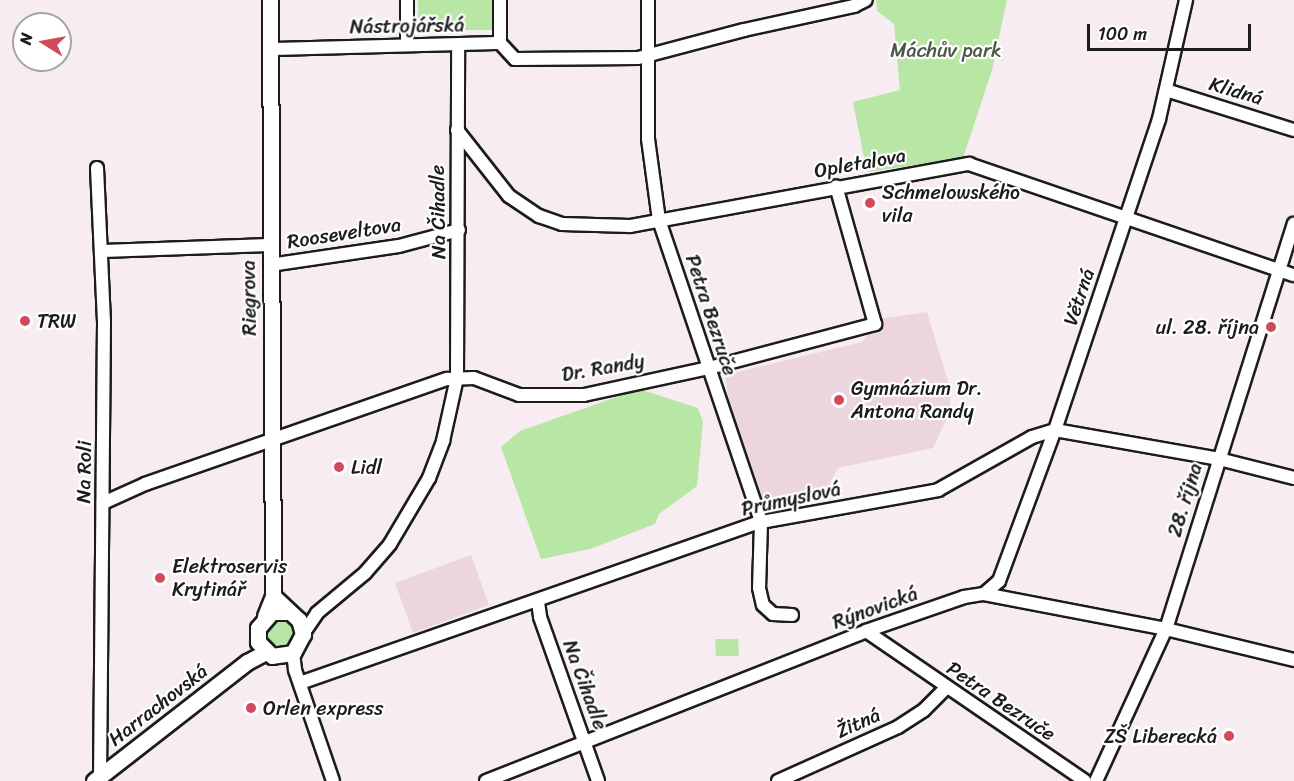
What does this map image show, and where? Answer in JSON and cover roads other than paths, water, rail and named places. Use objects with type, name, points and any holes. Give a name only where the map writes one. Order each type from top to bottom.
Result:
[{"type":"street","name":"Riegrova","points":[[270,0],[269,245],[273,596],[258,628],[274,651]]},
{"type":"street","points":[[407,0],[407,45]]},
{"type":"street","points":[[500,0],[500,43],[516,59],[638,58],[649,53],[854,6],[866,0]]},
{"type":"street","name":"Petra Bezruče","points":[[648,0],[648,139],[659,220],[761,522],[759,588],[763,605],[773,614],[792,615]]},
{"type":"street","name":"Větrná","points":[[984,594],[999,580],[1055,430],[1127,217],[1166,90],[1186,0]]},
{"type":"street","name":"Nástrojářská","points":[[271,49],[500,43]]},
{"type":"street","name":"Na Čihadle","points":[[457,378],[458,45]]},
{"type":"street","name":"Klidná","points":[[1166,90],[1294,130]]},
{"type":"street","name":"Opletalova","points":[[457,130],[509,196],[539,216],[589,228],[659,220],[836,186],[969,164],[1294,275]]},
{"type":"street","name":"Na Roli","points":[[97,168],[104,251],[103,502],[97,779]]},
{"type":"street","name":"Dr. Randy","points":[[103,502],[271,440],[457,378],[474,378],[519,395],[584,395],[709,368],[875,324],[836,186]]},
{"type":"street","name":"28. října","points":[[1096,781],[1166,629],[1294,224]]},
{"type":"street","name":"Rooseveltova","points":[[270,265],[378,250],[459,230]]},
{"type":"street","name":"Rooseveltova","points":[[104,251],[269,245]]},
{"type":"street","points":[[333,781],[295,670],[274,651],[303,634],[317,613],[365,573],[412,511],[438,457],[457,378]]},
{"type":"street","name":"Průmyslová","points":[[300,683],[538,602],[761,522],[834,513],[938,490],[1032,437],[1055,430],[1219,459],[1294,478]]},
{"type":"street","name":"Rýnovická","points":[[486,781],[866,631],[950,601],[984,594],[1293,656]]},
{"type":"street","points":[[273,596],[290,613],[303,634]]},
{"type":"street","name":"Na Čihadle","points":[[538,602],[540,617],[597,781]]},
{"type":"street","points":[[265,616],[317,613]]},
{"type":"street","name":"Petra Bezruče","points":[[866,631],[1084,781]]},
{"type":"street","name":"Harrachovská","points":[[97,779],[247,662],[274,651]]},
{"type":"street","name":"Žitná","points":[[778,781],[898,726],[924,710],[946,688]]},
{"type":"place","name":"Schmelowského vila","points":[[870,203]]},
{"type":"place","name":"TRW","points":[[25,321]]},
{"type":"place","name":"ul. 28. října","points":[[1271,327]]},
{"type":"place","name":"Gymnázium Dr. Antona Randy","points":[[839,400]]},
{"type":"place","name":"Lidl","points":[[339,467]]},
{"type":"place","name":"Elektroservis Krytinář","points":[[160,578]]},
{"type":"place","name":"Orlen express","points":[[251,708]]},
{"type":"place","name":"ZŠ Liberecká","points":[[1229,736]]},
{"type":"park label","name":"Máchův park","points":[[946,50]]}]
